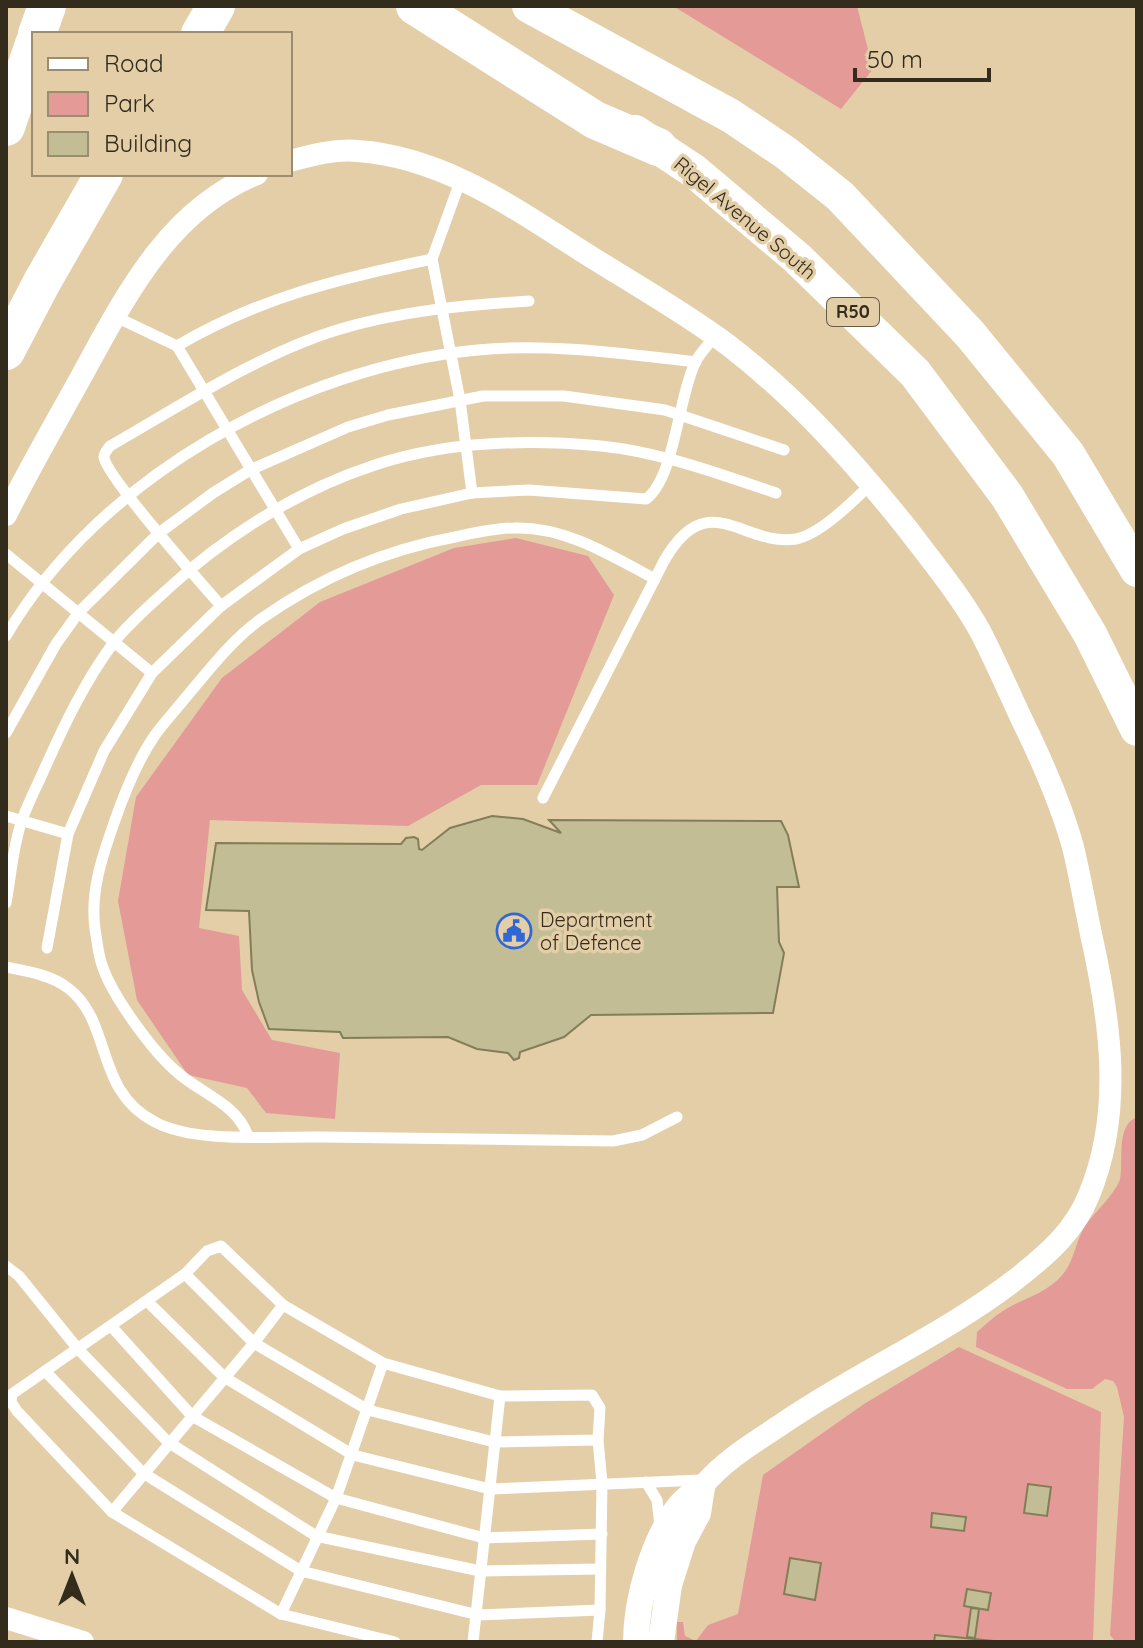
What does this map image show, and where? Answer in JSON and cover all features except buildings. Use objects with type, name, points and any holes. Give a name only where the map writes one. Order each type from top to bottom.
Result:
[{"type":"highway","points":[[38,32],[47,6]]},
{"type":"highway","points":[[188,32],[197,6]]},
{"type":"highway","points":[[201,32],[216,6]]},
{"type":"highway","points":[[415,6],[595,120],[658,147]]},
{"type":"highway","points":[[6,127],[32,50]]},
{"type":"highway","points":[[6,351],[103,177]]},
{"type":"main road","name":"Rigel Avenue South","points":[[449,6],[694,171],[797,258],[915,373],[1007,496],[1090,634],[1137,729]]},
{"type":"main road","points":[[529,6],[731,116],[786,153],[840,196],[970,334],[1068,454],[1137,570]]},
{"type":"street","points":[[292,160],[324,152],[357,151],[408,159],[461,179],[578,248],[715,336],[797,403],[871,484],[926,554],[978,629],[1044,765],[1072,846],[1109,1033],[1111,1074],[1105,1142],[1090,1193],[1059,1244],[975,1310],[822,1396],[754,1442],[680,1505],[656,1548],[639,1613],[636,1642]]},
{"type":"street","points":[[6,515],[114,316],[153,255],[182,222],[209,200],[253,176]]},
{"type":"street","points":[[661,1642],[669,1585],[683,1541],[698,1513],[705,1483]]},
{"type":"street","points":[[6,1618],[83,1642]]},
{"type":"lane","points":[[461,179],[432,259],[460,400],[472,493]]},
{"type":"lane","points":[[177,346],[207,328],[286,294],[432,259]]},
{"type":"lane","points":[[221,606],[129,497],[105,462],[106,450],[204,392],[290,348],[336,330],[443,308],[529,301]]},
{"type":"lane","points":[[114,316],[177,346],[299,549]]},
{"type":"lane","points":[[47,948],[68,834],[104,751],[152,673],[221,606],[299,549],[343,529],[401,509],[472,493],[529,490],[646,499],[656,490],[669,458],[696,362],[715,336]]},
{"type":"lane","points":[[6,636],[42,584],[102,517],[228,428],[331,382],[451,353],[551,347],[696,362]]},
{"type":"lane","points":[[6,733],[56,644],[79,612],[159,533],[250,470],[348,427],[460,400],[522,394],[564,396],[617,401],[679,414],[784,450]]},
{"type":"lane","points":[[6,903],[21,821],[69,714],[115,642],[190,569],[245,529],[334,480],[375,465],[465,447],[536,442],[602,446],[669,458],[776,493]]},
{"type":"lane","points":[[543,798],[672,548],[696,527],[723,522],[770,537],[793,539],[805,536],[846,508],[871,484]]},
{"type":"lane","points":[[248,1136],[243,1121],[226,1105],[203,1093],[176,1072],[151,1045],[102,966],[93,893],[122,799],[154,736],[212,665],[260,620],[339,573],[401,550],[477,533],[514,528],[539,529],[585,543],[655,579]]},
{"type":"lane","points":[[6,554],[152,673]]},
{"type":"lane","points":[[6,816],[68,834]]},
{"type":"lane","points":[[6,967],[54,979],[69,989],[82,1002],[90,1018],[120,1093],[137,1111],[156,1123],[183,1132],[248,1136],[613,1141],[642,1135],[677,1117]]},
{"type":"lane","points":[[395,1642],[281,1614],[112,1512],[11,1402],[14,1390],[185,1274],[207,1251],[221,1246],[283,1305],[383,1363],[500,1396],[592,1395],[600,1408],[598,1440],[602,1483],[597,1642]]},
{"type":"lane","points":[[6,1266],[19,1276],[78,1349],[168,1442],[316,1536],[480,1571],[600,1569]]},
{"type":"lane","points":[[185,1274],[254,1343],[368,1410],[494,1442],[598,1440]]},
{"type":"lane","points":[[147,1301],[224,1377],[353,1455],[490,1489],[602,1483],[705,1483]]},
{"type":"lane","points":[[112,1512],[283,1305]]},
{"type":"lane","points":[[111,1326],[192,1416],[336,1498],[484,1538],[602,1534]]},
{"type":"lane","points":[[281,1614],[336,1498],[383,1363]]},
{"type":"lane","points":[[45,1371],[143,1473],[301,1571],[478,1615],[600,1610]]},
{"type":"lane","points":[[473,1642],[500,1396]]},
{"type":"lane","points":[[646,1482],[657,1500],[661,1517],[656,1548]]},
{"type":"green space","points":[[673,6],[857,6],[873,69],[841,109]]},
{"type":"green space","points":[[516,538],[588,556],[614,595],[537,785],[481,785],[408,826],[210,820],[199,928],[239,936],[242,990],[272,1040],[340,1053],[335,1119],[266,1113],[247,1088],[188,1075],[137,1000],[118,901],[136,797],[222,678],[320,602],[454,548]]},
{"type":"green space","points":[[1137,1117],[1137,1642],[1116,1642],[1110,1635],[1124,1417],[1117,1387],[1113,1381],[1105,1379],[1092,1389],[1067,1389],[976,1347],[977,1332],[987,1323],[1006,1309],[1051,1286],[1067,1268],[1083,1229],[1118,1184],[1123,1136],[1130,1122]]},
{"type":"green space","points":[[959,1347],[1101,1412],[1093,1642],[677,1642],[677,1622],[683,1622],[685,1636],[696,1641],[708,1625],[738,1614],[763,1475],[864,1404]]},
{"type":"place","name":"Department of Defence","points":[[514,931]]}]
